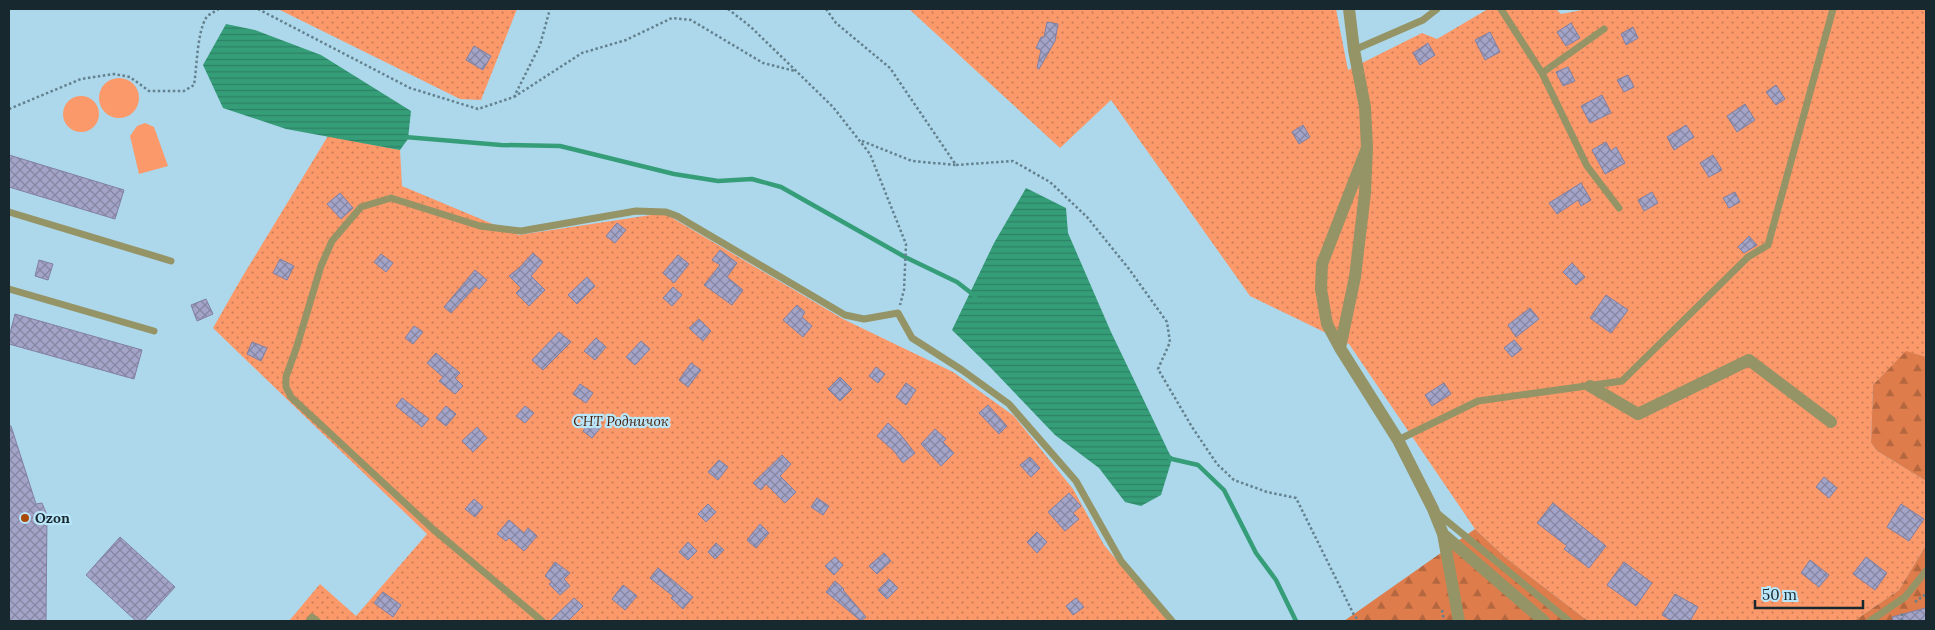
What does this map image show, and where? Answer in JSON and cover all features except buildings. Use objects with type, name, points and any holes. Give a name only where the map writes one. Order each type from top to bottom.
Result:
[{"type":"street","points":[[1340,348],[1355,277],[1365,193],[1367,148],[1365,107],[1354,50],[1349,9]]},
{"type":"street","points":[[1367,148],[1322,264],[1321,289],[1324,312],[1327,324],[1340,348],[1398,440],[1433,510],[1443,534],[1459,621]]},
{"type":"street","points":[[1590,386],[1638,414],[1749,360],[1831,422]]},
{"type":"street","points":[[1443,534],[1544,621]]},
{"type":"lane","points":[[1354,50],[1423,20],[1437,9]]},
{"type":"lane","points":[[1501,9],[1542,74],[1587,166],[1619,208]]},
{"type":"lane","points":[[1398,440],[1478,401],[1622,381],[1748,257],[1768,245],[1833,9]]},
{"type":"lane","points":[[1542,74],[1604,29]]},
{"type":"lane","points":[[542,621],[434,530],[292,396],[286,387],[286,377],[321,266],[332,241],[361,207],[392,198],[480,226],[520,231],[636,211],[666,212],[677,216],[845,315],[864,319],[898,314],[912,338],[962,370],[1009,404],[1076,481],[1122,561],[1172,621]]},
{"type":"lane","points":[[9,212],[171,261]]},
{"type":"lane","points":[[9,289],[154,331]]},
{"type":"lane","points":[[1433,510],[1569,621]]},
{"type":"lane","points":[[1870,621],[1905,597],[1926,571]]},
{"type":"lane","points":[[308,621],[312,617],[317,621]]},
{"type":"path","points":[[9,109],[81,79],[114,74],[130,77],[149,91],[184,91],[194,85],[199,46],[205,20],[210,14],[219,9]]},
{"type":"path","points":[[258,9],[410,88],[478,109],[514,97],[582,52],[626,40],[672,18],[691,20],[763,63],[796,72]]},
{"type":"path","points":[[514,97],[540,45],[550,9]]},
{"type":"path","points":[[728,9],[751,27],[796,72],[834,106],[870,154],[906,244],[904,290],[898,314]]},
{"type":"path","points":[[826,9],[836,23],[890,68],[956,165]]},
{"type":"path","points":[[861,140],[912,161],[956,165],[1012,162],[1050,182],[1088,217],[1167,322],[1170,342],[1158,369],[1192,427],[1218,464],[1234,480],[1267,492],[1296,498],[1354,615],[1360,621]]},
{"type":"path","points":[[1441,603],[1444,621]]},
{"type":"green space","points":[[278,9],[517,9],[481,100],[460,99]]},
{"type":"green space","points":[[909,9],[1336,9],[1348,70],[1422,33],[1437,39],[1488,9],[1556,9],[1561,14],[1587,9],[1926,9],[1926,357],[1906,352],[1873,385],[1871,443],[1877,451],[1926,481],[1926,545],[1899,590],[1854,621],[1588,621],[1505,557],[1475,529],[1349,344],[1250,296],[1111,100],[1060,148]]},
{"type":"green space","points":[[119,78],[133,84],[139,98],[133,112],[119,118],[105,112],[99,98],[105,84]]},
{"type":"green space","points":[[81,96],[88,97],[94,101],[98,107],[98,121],[94,127],[88,131],[81,132],[74,131],[68,127],[64,121],[63,114],[64,107],[68,101],[74,97]]},
{"type":"green space","points":[[145,123],[154,127],[168,166],[139,174],[130,136],[137,126]]},
{"type":"green space","name":"СНТ Родничок","points":[[328,136],[400,150],[402,186],[519,235],[664,213],[843,319],[953,372],[1014,416],[1073,489],[1104,545],[1168,621],[289,621],[320,584],[356,616],[427,534],[213,328]]},
{"type":"green space","points":[[1906,351],[1926,357],[1926,481],[1877,451],[1871,443],[1873,385]]},
{"type":"green space","points":[[1475,529],[1505,557],[1588,621],[1344,621]]},
{"type":"green space","points":[[1926,545],[1926,621],[1854,621],[1899,590]]},
{"type":"shaded area","points":[[226,24],[255,30],[321,55],[411,111],[408,139],[400,150],[286,129],[223,108],[203,65]]},
{"type":"shaded area","points":[[1026,188],[1066,208],[1068,233],[1111,332],[1172,459],[1161,495],[1141,506],[1125,502],[1099,468],[1055,435],[952,330],[994,243]]},
{"type":"waterway","points":[[405,137],[501,145],[560,146],[674,174],[718,181],[752,179],[781,187],[905,257],[957,282],[975,296]]},
{"type":"waterway","points":[[1167,456],[1198,465],[1224,490],[1256,553],[1276,580],[1296,621]]},
{"type":"place","name":"Ozon","points":[[25,518]]}]
